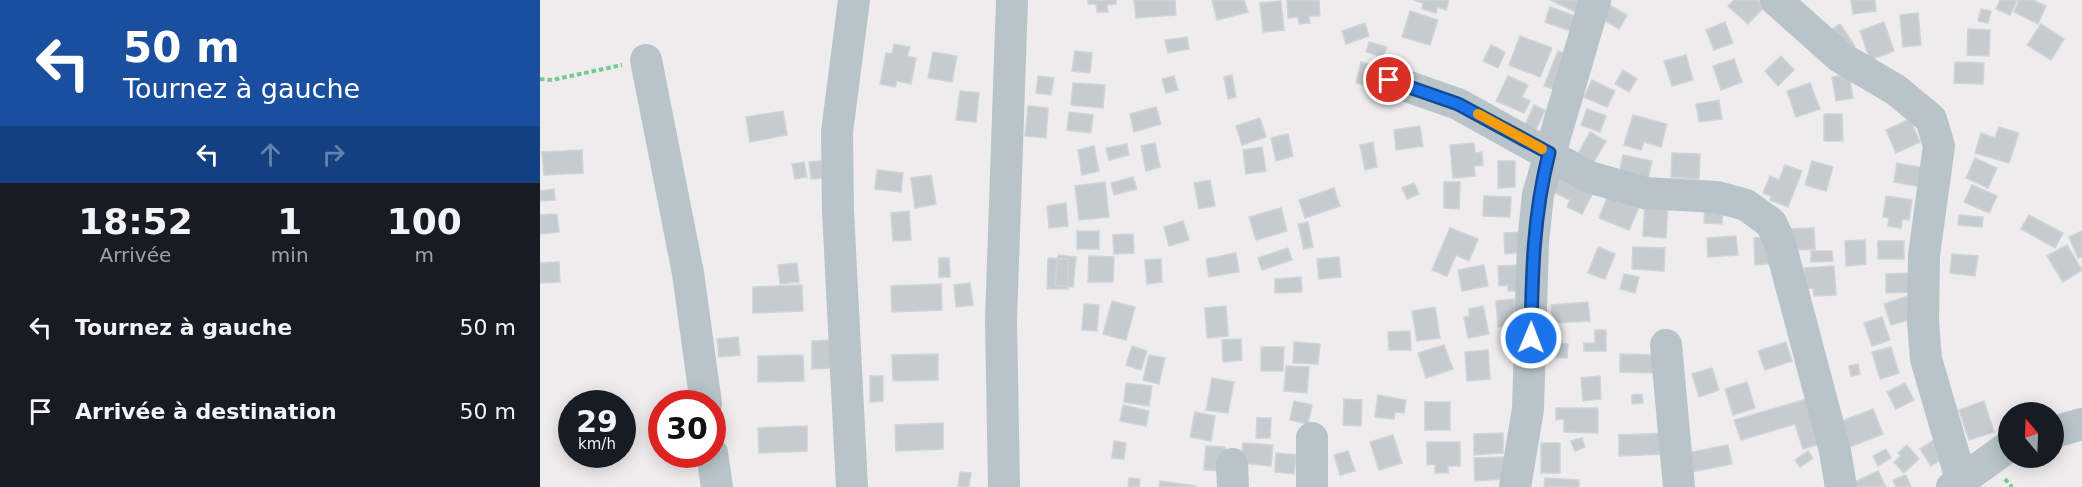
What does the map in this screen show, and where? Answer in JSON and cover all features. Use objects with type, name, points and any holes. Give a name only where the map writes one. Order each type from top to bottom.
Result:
[{"type":"street","points":[[852,487],[838,211],[837,132],[854,0]]},
{"type":"street","points":[[1004,487],[1001,320],[1012,0]]},
{"type":"street","points":[[1515,487],[1528,409],[1533,242],[1538,195],[1595,0]]},
{"type":"street","points":[[1776,0],[1840,57],[1896,90],[1931,118],[1939,146],[1924,255],[1926,359],[1956,483],[1998,454]]},
{"type":"street","points":[[646,60],[688,273],[704,390]]},
{"type":"street","points":[[1389,80],[1458,104],[1589,177],[1645,193],[1717,196],[1746,205],[1771,223],[1779,240],[1835,451],[1841,487]]},
{"type":"street","points":[[1666,345],[1678,487]]},
{"type":"street","points":[[2064,429],[2082,424]]},
{"type":"street","points":[[1312,438],[1312,487]]},
{"type":"street","points":[[714,468],[717,487]]},
{"type":"path","points":[[540,79],[552,80],[646,60]]},
{"type":"building","points":[[1088,0],[1116,0],[1116,4],[1107,5],[1108,12],[1097,12],[1096,4],[1088,4]]},
{"type":"building","points":[[1134,0],[1175,0],[1176,15],[1136,18]]},
{"type":"building","points":[[1212,0],[1244,0],[1248,12],[1217,20]]},
{"type":"building","points":[[1287,0],[1319,0],[1320,16],[1309,16],[1310,23],[1299,24],[1298,17],[1288,18]]},
{"type":"building","points":[[1413,0],[1449,0],[1446,10],[1437,7],[1436,13],[1422,9],[1423,3]]},
{"type":"building","points":[[1550,0],[1581,0],[1576,12]]},
{"type":"building","points":[[1734,0],[1758,0],[1765,6],[1748,24],[1728,6]]},
{"type":"building","points":[[1851,0],[1875,0],[1876,11],[1853,14]]},
{"type":"building","points":[[2000,0],[2017,0],[2010,15],[1996,9]]},
{"type":"building","points":[[2019,0],[2033,0],[2046,6],[2038,24],[2014,12]]},
{"type":"building","points":[[1281,1],[1284,30],[1263,32],[1260,3]]},
{"type":"building","points":[[1609,5],[1627,15],[1619,29],[1602,19]]},
{"type":"building","points":[[1550,7],[1581,18],[1576,33],[1545,22]]},
{"type":"building","points":[[1981,9],[1991,11],[1988,23],[1978,21]]},
{"type":"building","points":[[1410,11],[1438,20],[1430,45],[1402,37]]},
{"type":"building","points":[[1918,13],[1921,45],[1903,47],[1900,15]]},
{"type":"building","points":[[1725,22],[1733,43],[1714,50],[1706,30]]},
{"type":"building","points":[[1884,22],[1894,51],[1870,60],[1860,31]]},
{"type":"building","points":[[1365,23],[1369,36],[1346,44],[1342,31]]},
{"type":"building","points":[[1840,24],[1855,46],[1846,52],[1831,30]]},
{"type":"building","points":[[2041,24],[2064,39],[2051,60],[2027,45]]},
{"type":"building","points":[[1968,29],[1990,30],[1989,56],[1967,55]]},
{"type":"building","points":[[1520,36],[1552,48],[1540,77],[1509,65]]},
{"type":"building","points":[[1187,37],[1189,49],[1168,53],[1165,40]]},
{"type":"building","points":[[1369,42],[1387,47],[1383,57],[1366,52]]},
{"type":"building","points":[[894,44],[910,47],[907,56],[916,58],[911,84],[897,81],[895,87],[880,84],[886,53],[892,54]]},
{"type":"building","points":[[1491,45],[1505,52],[1498,68],[1483,61]]},
{"type":"building","points":[[1075,51],[1092,53],[1090,73],[1072,71]]},
{"type":"building","points":[[1558,51],[1570,56],[1556,90],[1544,86]]},
{"type":"building","points":[[933,52],[957,56],[952,82],[928,78]]},
{"type":"building","points":[[1686,55],[1693,80],[1672,86],[1664,61]]},
{"type":"building","points":[[1781,56],[1794,70],[1778,86],[1765,71]]},
{"type":"building","points":[[1734,59],[1742,82],[1721,90],[1713,66]]},
{"type":"building","points":[[1361,62],[1385,68],[1380,89],[1356,83]]},
{"type":"building","points":[[1955,62],[1984,63],[1983,84],[1954,83]]},
{"type":"building","points":[[1623,70],[1637,79],[1629,92],[1615,84]]},
{"type":"building","points":[[1849,74],[1853,98],[1836,101],[1832,77]]},
{"type":"building","points":[[1232,75],[1236,97],[1228,99],[1224,77]]},
{"type":"building","points":[[1038,76],[1054,78],[1051,95],[1036,93]]},
{"type":"building","points":[[1174,76],[1178,90],[1166,93],[1162,79]]},
{"type":"building","points":[[1508,76],[1528,85],[1522,97],[1530,101],[1524,113],[1496,101]]},
{"type":"building","points":[[1592,80],[1615,91],[1607,107],[1584,97]]},
{"type":"building","points":[[1073,83],[1105,85],[1103,108],[1071,105]]},
{"type":"building","points":[[1810,83],[1820,109],[1796,117],[1787,91]]},
{"type":"building","points":[[960,91],[979,93],[976,122],[956,120]]},
{"type":"building","points":[[1719,100],[1722,119],[1699,122],[1696,104]]},
{"type":"building","points":[[1534,105],[1545,110],[1536,130],[1525,125]]},
{"type":"building","points":[[1028,106],[1048,108],[1046,138],[1025,136]]},
{"type":"building","points":[[1156,107],[1161,124],[1134,132],[1130,114]]},
{"type":"building","points":[[1587,109],[1606,116],[1600,132],[1581,125]]},
{"type":"building","points":[[783,111],[787,135],[750,142],[746,117]]},
{"type":"building","points":[[1069,112],[1093,115],[1091,133],[1067,130]]},
{"type":"building","points":[[1824,114],[1842,114],[1843,141],[1824,141]]},
{"type":"building","points":[[1633,115],[1667,124],[1661,147],[1644,142],[1641,150],[1624,145]]},
{"type":"building","points":[[1260,118],[1266,137],[1242,145],[1236,126]]},
{"type":"building","points":[[1910,119],[1920,142],[1896,153],[1886,130]]},
{"type":"building","points":[[1420,126],[1423,146],[1396,150],[1394,130]]},
{"type":"building","points":[[1999,127],[2019,133],[2009,163],[1975,153],[1981,133],[1995,138]]},
{"type":"building","points":[[1590,132],[1606,141],[1591,167],[1576,158]]},
{"type":"building","points":[[1288,134],[1293,156],[1276,161],[1271,138]]},
{"type":"building","points":[[1373,142],[1377,167],[1365,170],[1360,145]]},
{"type":"building","points":[[1155,143],[1160,167],[1146,171],[1141,146]]},
{"type":"building","points":[[1474,143],[1475,153],[1482,152],[1483,165],[1474,166],[1475,176],[1453,178],[1450,145]]},
{"type":"building","points":[[1127,144],[1129,155],[1109,160],[1106,148]]},
{"type":"building","points":[[1094,146],[1099,171],[1082,175],[1078,150]]},
{"type":"building","points":[[1262,147],[1266,171],[1246,174],[1243,150]]},
{"type":"building","points":[[582,150],[583,173],[544,175],[542,152]]},
{"type":"building","points":[[1672,153],[1700,154],[1699,179],[1671,177]]},
{"type":"building","points":[[1623,155],[1652,161],[1648,179],[1619,173]]},
{"type":"building","points":[[1975,158],[1997,168],[1988,188],[1966,178]]},
{"type":"building","points":[[821,161],[823,178],[811,179],[809,162]]},
{"type":"building","points":[[1498,161],[1515,161],[1515,187],[1498,188]]},
{"type":"building","points":[[1812,161],[1833,167],[1826,191],[1805,185]]},
{"type":"building","points":[[804,162],[807,177],[795,179],[792,164]]},
{"type":"building","points":[[1897,163],[1924,168],[1921,187],[1894,182]]},
{"type":"building","points":[[1785,165],[1802,171],[1788,207],[1770,200],[1771,196],[1763,193],[1770,176],[1779,180]]},
{"type":"building","points":[[877,170],[903,173],[901,192],[875,189]]},
{"type":"building","points":[[931,175],[936,204],[915,208],[911,178]]},
{"type":"building","points":[[1561,175],[1594,191],[1582,214],[1567,207],[1570,200],[1553,192]]},
{"type":"building","points":[[1133,177],[1137,189],[1114,195],[1111,183]]},
{"type":"building","points":[[1210,180],[1215,206],[1199,209],[1194,183]]},
{"type":"building","points":[[1105,182],[1109,217],[1079,220],[1075,186]]},
{"type":"building","points":[[1444,182],[1460,182],[1459,209],[1444,208]]},
{"type":"building","points":[[1414,183],[1419,194],[1407,199],[1402,188]]},
{"type":"building","points":[[1972,185],[1997,196],[1989,213],[1964,202]]},
{"type":"building","points":[[1334,188],[1340,206],[1305,218],[1299,200]]},
{"type":"building","points":[[1611,188],[1642,200],[1629,230],[1599,218]]},
{"type":"building","points":[[554,189],[555,200],[540,201],[540,191]]},
{"type":"building","points":[[1484,196],[1511,197],[1510,217],[1483,216]]},
{"type":"building","points":[[1886,196],[1912,200],[1909,220],[1902,219],[1901,228],[1888,226],[1889,218],[1883,217]]},
{"type":"building","points":[[1645,201],[1668,202],[1666,238],[1643,236]]},
{"type":"building","points":[[1066,203],[1068,226],[1049,228],[1047,206]]},
{"type":"building","points":[[1705,205],[1723,205],[1722,224],[1704,223]]},
{"type":"building","points":[[1281,208],[1287,231],[1256,240],[1249,217]]},
{"type":"building","points":[[909,211],[911,240],[893,241],[891,213]]},
{"type":"building","points":[[557,214],[559,232],[540,234],[540,215]]},
{"type":"building","points":[[1959,215],[1983,217],[1982,227],[1958,225]]},
{"type":"building","points":[[2029,215],[2063,233],[2055,248],[2021,229]]},
{"type":"building","points":[[1183,221],[1189,240],[1169,246],[1164,227]]},
{"type":"building","points":[[1308,222],[1313,247],[1304,249],[1298,224]]},
{"type":"building","points":[[1450,228],[1478,239],[1469,261],[1456,255],[1447,276],[1432,270]]},
{"type":"building","points":[[1814,228],[1815,249],[1790,250],[1789,229]]},
{"type":"building","points":[[1077,231],[1099,231],[1099,249],[1077,249]]},
{"type":"building","points":[[2082,231],[2082,257],[2078,258],[2069,237]]},
{"type":"building","points":[[1523,232],[1524,252],[1505,254],[1504,233]]},
{"type":"building","points":[[1133,234],[1134,253],[1114,254],[1113,235]]},
{"type":"building","points":[[1736,236],[1738,255],[1708,257],[1707,238]]},
{"type":"building","points":[[1775,236],[1776,263],[1755,265],[1754,238]]},
{"type":"building","points":[[1865,240],[1866,264],[1846,266],[1845,241]]},
{"type":"building","points":[[1878,241],[1904,241],[1904,259],[1878,259]]},
{"type":"building","points":[[2067,245],[2082,270],[2063,282],[2047,256]]},
{"type":"building","points":[[1598,247],[1615,254],[1605,279],[1588,273]]},
{"type":"building","points":[[1633,247],[1665,248],[1664,271],[1632,269]]},
{"type":"building","points":[[1288,248],[1292,260],[1262,270],[1258,258]]},
{"type":"building","points":[[1811,251],[1832,251],[1833,261],[1811,262]]},
{"type":"building","points":[[1236,253],[1239,272],[1209,277],[1206,259]]},
{"type":"building","points":[[1952,254],[1978,256],[1975,276],[1950,273]]},
{"type":"building","points":[[1058,255],[1076,257],[1073,287],[1055,285]]},
{"type":"building","points":[[1089,256],[1114,257],[1113,282],[1088,282]]},
{"type":"building","points":[[1339,257],[1341,277],[1319,279],[1317,259]]},
{"type":"building","points":[[939,258],[949,258],[950,277],[939,277]]},
{"type":"building","points":[[1048,258],[1068,259],[1068,289],[1047,289]]},
{"type":"building","points":[[1161,259],[1162,282],[1147,284],[1145,260]]},
{"type":"building","points":[[559,262],[560,282],[540,283],[540,263]]},
{"type":"building","points":[[797,263],[799,282],[780,284],[778,265]]},
{"type":"building","points":[[1484,265],[1488,286],[1462,291],[1458,270]]},
{"type":"building","points":[[1524,265],[1519,291],[1508,291],[1508,285],[1499,286],[1498,266]]},
{"type":"building","points":[[1834,266],[1836,295],[1814,296],[1813,288],[1805,289],[1804,268]]},
{"type":"building","points":[[1913,273],[1913,292],[1886,293],[1886,274]]},
{"type":"building","points":[[1624,274],[1639,277],[1635,293],[1620,289]]},
{"type":"building","points":[[1301,277],[1302,292],[1275,293],[1275,279]]},
{"type":"building","points":[[970,283],[973,305],[956,307],[954,285]]},
{"type":"building","points":[[941,284],[942,310],[892,312],[891,286]]},
{"type":"building","points":[[802,285],[803,311],[753,313],[753,287]]},
{"type":"building","points":[[1911,295],[1918,317],[1891,325],[1884,304]]},
{"type":"building","points":[[1514,299],[1517,325],[1498,327],[1496,301]]},
{"type":"building","points":[[1112,301],[1135,307],[1126,340],[1103,334]]},
{"type":"building","points":[[1588,302],[1590,321],[1553,323],[1551,305]]},
{"type":"building","points":[[1084,304],[1099,305],[1097,331],[1082,330]]},
{"type":"building","points":[[1226,306],[1228,336],[1207,338],[1205,308]]},
{"type":"building","points":[[1483,306],[1489,334],[1468,338],[1464,317],[1470,316],[1469,309]]},
{"type":"building","points":[[1435,307],[1440,338],[1417,341],[1412,311]]},
{"type":"building","points":[[1882,317],[1890,340],[1872,346],[1864,323]]},
{"type":"building","points":[[1595,330],[1606,330],[1606,351],[1584,351],[1584,343],[1595,343]]},
{"type":"building","points":[[1410,331],[1411,350],[1389,350],[1388,332]]},
{"type":"building","points":[[738,337],[740,355],[719,357],[717,339]]},
{"type":"building","points":[[1241,339],[1242,360],[1223,362],[1222,340]]},
{"type":"building","points":[[831,340],[831,368],[812,369],[812,341]]},
{"type":"building","points":[[1294,342],[1320,344],[1318,364],[1293,363]]},
{"type":"building","points":[[1549,342],[1568,344],[1567,358],[1548,357]]},
{"type":"building","points":[[1786,342],[1792,361],[1765,370],[1758,351]]},
{"type":"building","points":[[1444,345],[1453,369],[1426,378],[1418,353]]},
{"type":"building","points":[[1132,346],[1147,351],[1141,370],[1126,365]]},
{"type":"building","points":[[1261,347],[1284,347],[1283,371],[1261,371]]},
{"type":"building","points":[[1891,347],[1899,373],[1880,379],[1872,352]]},
{"type":"building","points":[[1488,350],[1490,379],[1467,381],[1465,352]]},
{"type":"building","points":[[938,354],[938,380],[893,381],[892,355]]},
{"type":"building","points":[[1620,354],[1657,355],[1657,373],[1620,372]]},
{"type":"building","points":[[803,355],[804,381],[758,382],[758,356]]},
{"type":"building","points":[[1149,355],[1165,358],[1159,384],[1143,380]]},
{"type":"building","points":[[1858,364],[1860,374],[1851,376],[1849,366]]},
{"type":"building","points":[[1286,366],[1309,367],[1307,393],[1284,391]]},
{"type":"building","points":[[1712,368],[1719,390],[1699,397],[1692,374]]},
{"type":"building","points":[[870,376],[883,376],[883,401],[870,402]]},
{"type":"building","points":[[1600,376],[1601,399],[1583,401],[1581,378]]},
{"type":"building","points":[[1212,378],[1234,382],[1228,413],[1206,410]]},
{"type":"building","points":[[1747,382],[1755,408],[1733,415],[1725,389]]},
{"type":"building","points":[[1126,383],[1152,386],[1149,406],[1124,402]]},
{"type":"building","points":[[1905,383],[1914,400],[1896,409],[1887,392]]},
{"type":"building","points":[[1642,394],[1643,403],[1632,404],[1632,395]]},
{"type":"building","points":[[1378,395],[1406,400],[1404,413],[1395,412],[1394,419],[1375,417]]},
{"type":"building","points":[[1814,397],[1827,442],[1803,449],[1795,424],[1741,440],[1734,420]]},
{"type":"building","points":[[1344,399],[1362,400],[1361,426],[1343,425]]},
{"type":"building","points":[[1294,401],[1312,405],[1308,424],[1290,420]]},
{"type":"building","points":[[1984,401],[1994,432],[1969,440],[1959,410]]},
{"type":"building","points":[[1425,402],[1450,402],[1450,430],[1425,430]]},
{"type":"building","points":[[1123,405],[1149,411],[1146,426],[1120,421]]},
{"type":"building","points":[[1556,408],[1598,408],[1598,433],[1564,432],[1564,419],[1556,420]]},
{"type":"building","points":[[1873,409],[1883,434],[1847,448],[1837,423]]},
{"type":"building","points":[[1195,412],[1215,416],[1211,441],[1190,437]]},
{"type":"building","points":[[1257,418],[1271,418],[1270,438],[1256,438]]},
{"type":"building","points":[[943,423],[943,449],[896,451],[895,425]]},
{"type":"building","points":[[807,426],[807,451],[759,453],[758,428]]},
{"type":"building","points":[[1503,433],[1503,453],[1474,455],[1474,434]]},
{"type":"building","points":[[1665,433],[1665,454],[1619,456],[1619,435]]},
{"type":"building","points":[[1393,435],[1402,463],[1379,470],[1370,442]]},
{"type":"building","points":[[1582,438],[1585,447],[1575,451],[1571,441]]},
{"type":"building","points":[[1934,440],[1945,457],[1931,466],[1920,449]]},
{"type":"building","points":[[1114,441],[1126,443],[1124,459],[1112,458]]},
{"type":"building","points":[[1427,442],[1460,442],[1460,466],[1448,466],[1448,473],[1435,473],[1435,464],[1427,465]]},
{"type":"building","points":[[1243,443],[1273,445],[1271,466],[1241,463]]},
{"type":"building","points":[[1541,443],[1560,443],[1560,473],[1541,473]]},
{"type":"building","points":[[1728,445],[1732,464],[1691,472],[1687,453]]},
{"type":"building","points":[[1907,445],[1919,459],[1904,473],[1894,462],[1901,456],[1898,453]]},
{"type":"building","points":[[1206,446],[1225,447],[1224,471],[1204,470]]},
{"type":"building","points":[[1886,449],[1891,458],[1878,466],[1873,456]]},
{"type":"building","points":[[1348,451],[1355,471],[1340,475],[1334,455]]},
{"type":"building","points":[[1808,451],[1813,458],[1800,467],[1795,460]]},
{"type":"building","points":[[1276,453],[1296,455],[1294,474],[1275,472]]},
{"type":"building","points":[[1504,457],[1505,479],[1475,481],[1474,458]]},
{"type":"building","points":[[1878,471],[1886,487],[1846,486]]},
{"type":"building","points":[[960,472],[971,473],[969,487],[958,487]]},
{"type":"building","points":[[1906,475],[1911,487],[1896,487],[1893,480]]},
{"type":"building","points":[[1129,478],[1140,479],[1139,487],[1128,487]]},
{"type":"building","points":[[1545,478],[1579,480],[1579,487],[1544,487]]},
{"type":"building","points":[[1160,481],[1196,486],[1196,487],[1159,487]]},
{"type":"slow traffic","points":[[1478,114],[1542,149]]},
{"type":"route","points":[[1389,80],[1458,104],[1549,153],[1538,195],[1533,242],[1531,338]]}]
